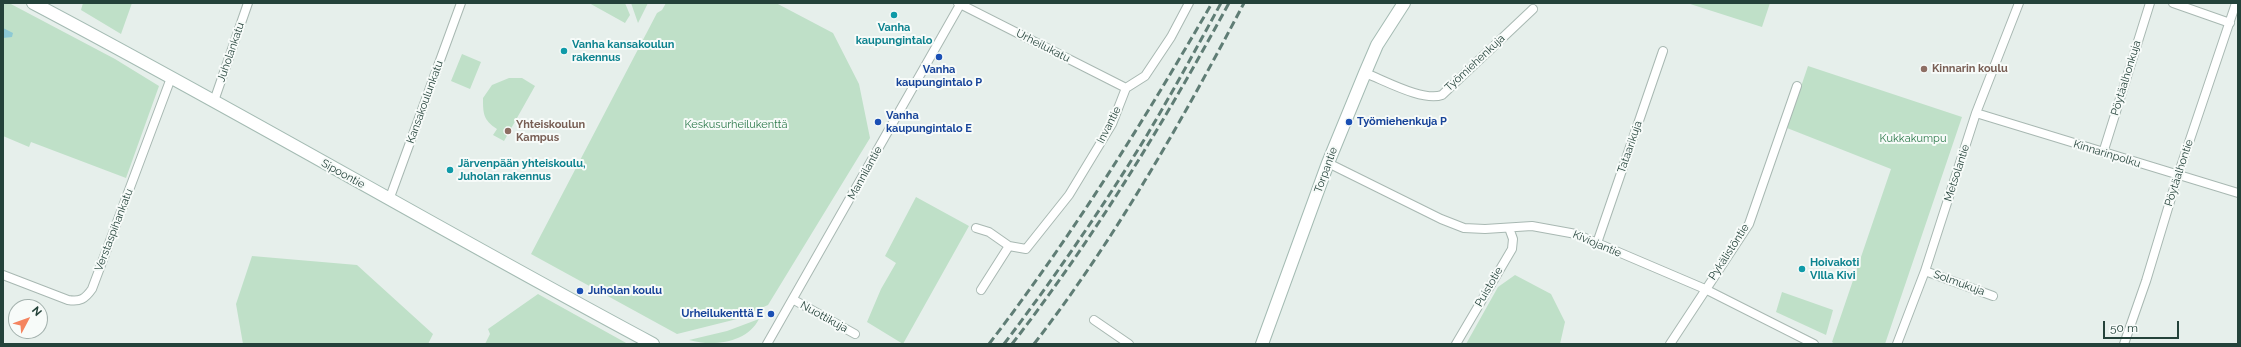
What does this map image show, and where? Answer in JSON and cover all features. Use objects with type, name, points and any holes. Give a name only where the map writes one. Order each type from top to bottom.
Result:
[{"type":"street","name":"Sipoontie","points":[[33,3],[653,344]]},
{"type":"street","name":"Juholankatu","points":[[214,102],[248,3]]},
{"type":"street","name":"Kansakoulunkatu","points":[[389,200],[461,3]]},
{"type":"street","name":"Urheilukatu","points":[[960,3],[1126,88]]},
{"type":"street","name":"Mannilantie","points":[[767,344],[794,300],[960,3]]},
{"type":"street","points":[[1126,88],[1145,76],[1171,37],[1189,3]]},
{"type":"street","name":"Torpantie","points":[[1262,344],[1328,163],[1365,72],[1377,45],[1404,3]]},
{"type":"street","name":"Metsolantie","points":[[1897,344],[1925,271],[1976,113],[2019,3]]},
{"type":"street","name":"Pöytäalhonkuja","points":[[2103,153],[2150,3]]},
{"type":"street","points":[[2173,3],[2230,23]]},
{"type":"street","name":"Pöytäalhontie","points":[[2124,344],[2146,281],[2178,175],[2236,3]]},
{"type":"street","name":"Työmiehenkuja","points":[[1365,72],[1425,96],[1434,98],[1442,95],[1533,9]]},
{"type":"street","name":"Tataarikuja","points":[[1597,243],[1663,52]]},
{"type":"street","name":"Verstaspihankatu","points":[[3,275],[68,300],[76,302],[86,297],[92,289],[171,78]]},
{"type":"street","name":"Pykälistöntie","points":[[1670,344],[1749,224],[1797,86]]},
{"type":"street","name":"Invantie","points":[[1009,246],[1026,248],[1069,195],[1112,124],[1126,88]]},
{"type":"street","name":"Kinnarinpolku","points":[[1976,113],[2238,193]]},
{"type":"street","name":"Kiviojantie","points":[[1328,163],[1441,219],[1464,228],[1509,228],[1532,226],[1576,234],[1706,289],[1814,344]]},
{"type":"street","points":[[976,228],[989,232],[1009,246],[981,290]]},
{"type":"street","name":"Puistotie","points":[[1456,344],[1512,249],[1513,239],[1509,228]]},
{"type":"street","name":"Solmukuja","points":[[1925,271],[1993,296]]},
{"type":"street","name":"Nuottikuja","points":[[794,300],[855,334]]},
{"type":"street","points":[[1094,320],[1129,344]]},
{"type":"green space","points":[[3,3],[9,3],[115,59],[159,86],[126,178],[31,142],[29,147],[3,136]]},
{"type":"green space","points":[[83,3],[132,3],[121,34],[81,10]]},
{"type":"green space","points":[[589,3],[625,3],[630,15],[625,23]]},
{"type":"green space","points":[[631,3],[648,3],[638,23]]},
{"type":"green space","name":"Keskusurheilukenttä","points":[[666,3],[776,3],[833,33],[859,84],[870,138],[768,305],[737,319],[677,334],[531,254],[657,13],[662,10]]},
{"type":"green space","points":[[1687,3],[1770,3],[1762,27]]},
{"type":"green space","points":[[462,54],[481,62],[470,89],[451,81]]},
{"type":"green space","name":"Kukkakumpu","points":[[1808,66],[1962,117],[1885,344],[1835,344],[1832,342],[1891,169],[1787,128]]},
{"type":"green space","points":[[509,78],[522,78],[535,86],[504,141],[493,135],[497,129],[486,119],[483,108],[483,98],[492,85]]},
{"type":"green space","points":[[916,197],[969,226],[903,344],[867,322],[881,289],[896,263],[885,256]]},
{"type":"green space","points":[[252,256],[357,265],[433,334],[428,344],[243,344],[236,304]]},
{"type":"green space","points":[[1515,275],[1551,294],[1565,322],[1560,344],[1466,344],[1498,287]]},
{"type":"green space","points":[[1782,292],[1833,310],[1826,335],[1776,312]]},
{"type":"green space","points":[[538,294],[628,344],[485,344],[490,334],[488,329]]},
{"type":"green space","points":[[759,319],[754,327],[746,333],[738,338],[728,341],[708,343],[689,340],[727,331]]},
{"type":"water","points":[[3,28],[13,33],[12,37],[3,38]]},
{"type":"railway","points":[[989,344],[1020,303],[1078,220],[1160,91],[1212,3]]},
{"type":"railway","points":[[1004,344],[1077,244],[1128,166],[1164,106],[1221,3]]},
{"type":"railway","points":[[1012,344],[1072,262],[1128,178],[1180,91],[1229,3]]},
{"type":"railway","points":[[1034,344],[1093,263],[1120,221],[1172,135],[1244,3]]},
{"type":"place","name":"Vanha kaupungintalo","points":[[894,15]]},
{"type":"place","name":"Vanha kansakoulun rakennus","points":[[564,51]]},
{"type":"place","name":"Vanha kaupungintalo P","points":[[939,57]]},
{"type":"place","name":"Kinnarin koulu","points":[[1924,69]]},
{"type":"place","name":"Vanha kaupungintalo E","points":[[878,122]]},
{"type":"place","name":"Työmiehenkuja P","points":[[1349,122]]},
{"type":"place","name":"Yhteiskoulun Kampus","points":[[508,131]]},
{"type":"place","name":"Järvenpään yhteiskoulu, Juholan rakennus","points":[[450,170]]},
{"type":"place","name":"Hoivakoti VIlla Kivi","points":[[1802,269]]},
{"type":"place","name":"Juholan koulu","points":[[580,291]]},
{"type":"place","name":"Urheilukenttä E","points":[[771,314]]}]
